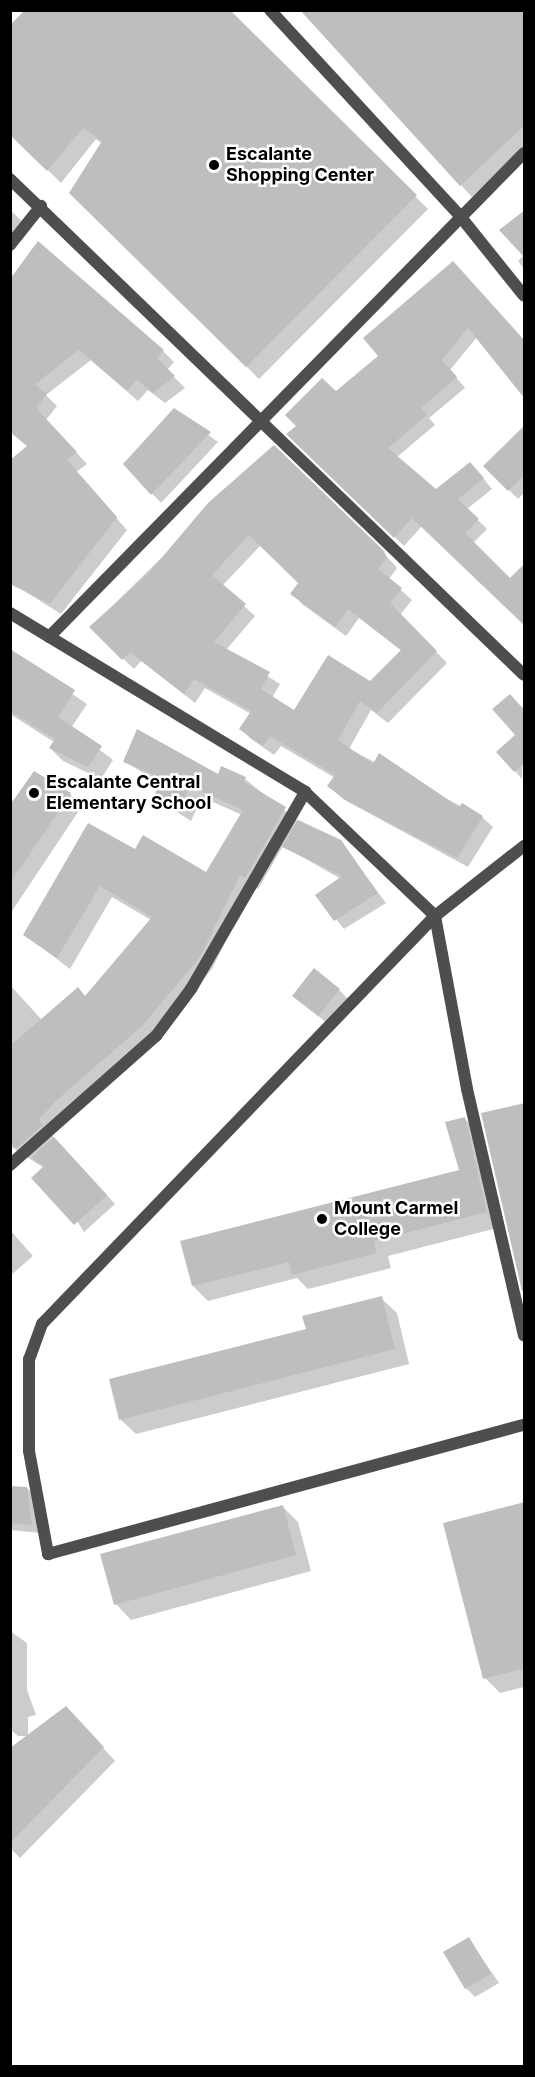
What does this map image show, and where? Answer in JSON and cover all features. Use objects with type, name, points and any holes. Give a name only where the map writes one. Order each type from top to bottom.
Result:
[{"type":"street","points":[[270,10],[460,216],[525,296]]},
{"type":"street","points":[[49,637],[263,423],[460,216],[525,153]]},
{"type":"street","points":[[10,179],[525,675]]},
{"type":"street","points":[[10,245],[40,206]]},
{"type":"street","points":[[10,612],[305,792],[435,916],[467,1089],[525,1336]]},
{"type":"street","points":[[10,1165],[156,1036],[191,989],[305,792]]},
{"type":"street","points":[[525,846],[435,916],[42,1324],[29,1359],[28,1451],[48,1554],[525,1425]]},
{"type":"building","name":"Escalante Shopping Center","points":[[25,10],[230,10],[417,195],[246,367],[69,193],[102,141],[83,128],[47,171],[10,135],[10,25]]},
{"type":"building","points":[[300,10],[525,10],[525,125],[460,186]]},
{"type":"building","points":[[525,210],[525,258],[499,230]]},
{"type":"building","points":[[38,241],[164,350],[157,358],[175,376],[153,393],[137,380],[127,391],[79,350],[35,384],[47,394],[36,408],[77,452],[67,460],[117,517],[50,604],[10,584],[10,460],[27,446],[10,432],[10,279]]},
{"type":"building","points":[[453,261],[525,341],[525,399],[468,328],[442,360],[457,377],[421,408],[427,415],[388,448],[436,489],[470,462],[484,478],[458,499],[479,519],[465,533],[510,578],[525,563],[525,626],[412,518],[394,538],[286,434],[296,426],[285,415],[322,378],[336,391],[378,356],[363,338]]},
{"type":"building","points":[[174,408],[211,432],[151,495],[123,464]]},
{"type":"building","points":[[525,425],[525,475],[508,491],[483,466]]},
{"type":"building","points":[[274,445],[383,550],[387,557],[378,569],[402,588],[390,603],[437,651],[377,713],[360,701],[338,740],[373,764],[379,753],[459,807],[462,803],[483,816],[457,858],[347,801],[327,786],[335,775],[270,736],[263,746],[239,729],[251,711],[194,679],[184,694],[130,652],[122,660],[89,627],[148,574],[208,503]],"holes":[[[249,535],[298,583],[290,594],[335,627],[348,609],[401,650],[370,681],[328,655],[294,710],[261,689],[270,672],[214,642],[246,604],[212,575]]]},
{"type":"building","points":[[10,649],[75,690],[58,717],[102,746],[88,767],[49,748],[55,739],[10,711]]},
{"type":"building","points":[[510,694],[525,711],[525,763],[514,772],[496,752],[515,735],[492,709]]},
{"type":"building","points":[[137,729],[218,774],[221,766],[246,777],[244,782],[286,807],[245,878],[240,875],[200,957],[142,1026],[58,1099],[38,1120],[43,1125],[17,1148],[10,1144],[10,1046],[78,987],[85,996],[152,917],[100,886],[57,958],[23,935],[88,823],[135,849],[143,835],[206,872],[243,810],[190,786],[178,810],[153,798],[162,778],[123,762]]},
{"type":"building","points":[[34,771],[71,793],[10,883],[10,805]]},
{"type":"building","points":[[298,820],[341,840],[378,893],[334,921],[315,895],[342,876],[282,847]]},
{"type":"building","points":[[314,968],[340,989],[318,1016],[292,996]]},
{"type":"building","points":[[525,1103],[525,1291],[522,1291],[481,1113]]},
{"type":"building","points":[[465,1117],[487,1212],[374,1241],[377,1253],[292,1275],[289,1262],[192,1286],[180,1241],[459,1170],[445,1122]]},
{"type":"building","points":[[54,1137],[107,1195],[74,1225],[31,1178],[44,1166],[31,1158]]},
{"type":"building","points":[[382,1296],[395,1349],[119,1420],[109,1379],[306,1329],[302,1316]]},
{"type":"building","points":[[10,1486],[27,1487],[32,1525],[10,1523]]},
{"type":"building","points":[[525,1502],[525,1668],[483,1679],[443,1523]]},
{"type":"building","points":[[283,1505],[296,1555],[114,1605],[100,1554]]},
{"type":"building","points":[[66,1706],[104,1747],[10,1843],[10,1748]]},
{"type":"building","points":[[469,1937],[491,1974],[465,1989],[443,1952]]},
{"type":"place","name":"Escalante Shopping Center","points":[[214,165]]},
{"type":"place","name":"Escalante Central Elementary School","points":[[34,793]]},
{"type":"place","name":"Mount Carmel College","points":[[322,1219]]}]
